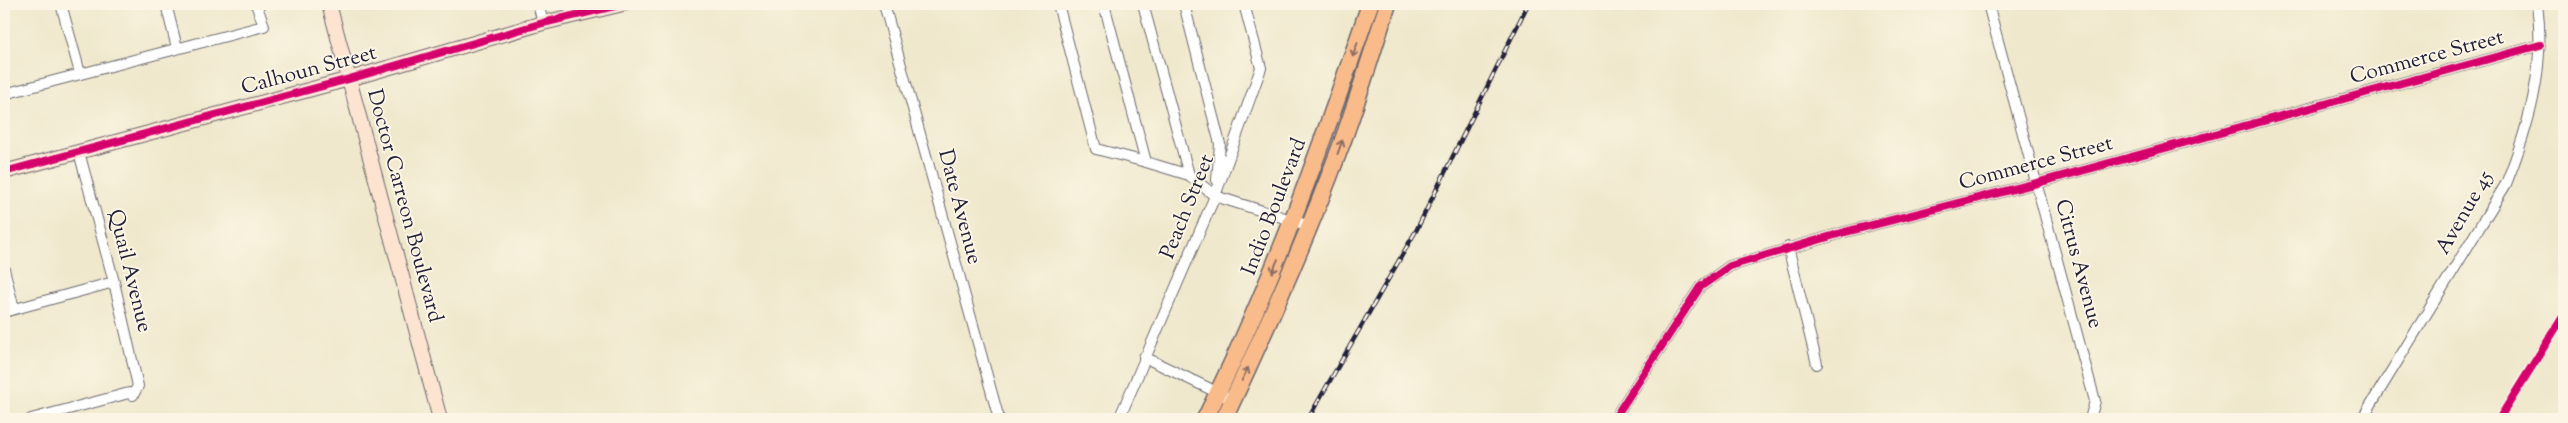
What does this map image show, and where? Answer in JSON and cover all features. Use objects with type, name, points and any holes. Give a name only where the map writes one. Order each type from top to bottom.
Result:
[{"type":"main road","name":"Indio Boulevard","points":[[1224,419],[1225,397],[1260,302],[1293,221],[1370,4]]},
{"type":"main road","name":"Indio Boulevard","points":[[1205,419],[1225,397],[1310,226],[1341,146],[1388,4]]},
{"type":"street","points":[[61,4],[80,72]]},
{"type":"street","points":[[166,4],[178,48]]},
{"type":"street","points":[[4,94],[80,72],[264,26],[256,4]]},
{"type":"street","name":"Doctor Carreon Boulevard","points":[[329,4],[440,419]]},
{"type":"street","points":[[538,4],[544,24]]},
{"type":"street","name":"Calhoun Street","points":[[4,172],[623,4]]},
{"type":"street","name":"Date Avenue","points":[[884,4],[998,419]]},
{"type":"street","points":[[1058,4],[1096,149],[1189,175],[1215,196],[1310,226]]},
{"type":"street","points":[[1104,4],[1146,162]]},
{"type":"street","points":[[1143,4],[1189,175]]},
{"type":"street","points":[[1184,4],[1220,144],[1215,196]]},
{"type":"street","name":"Peach Street","points":[[1119,419],[1144,357],[1215,196],[1261,68],[1244,4]]},
{"type":"street","name":"Citrus Avenue","points":[[1988,4],[2094,400],[2090,419]]},
{"type":"street","name":"Avenue 45","points":[[2362,419],[2506,184],[2521,146],[2533,105],[2540,45],[2536,4]]},
{"type":"street","name":"Commerce Street","points":[[1614,419],[1700,287],[1730,266],[1788,248],[2037,183],[2540,45]]},
{"type":"street","name":"Quail Avenue","points":[[44,418],[128,393],[133,395],[138,386],[114,282],[79,152]]},
{"type":"street","points":[[1788,248],[1817,364]]},
{"type":"street","points":[[4,269],[14,309]]},
{"type":"street","points":[[4,312],[114,282]]},
{"type":"street","points":[[1144,357],[1225,397]]},
{"type":"street","points":[[31,419],[44,418]]},
{"type":"railway","points":[[1308,419],[1417,229],[1528,4]]},
{"type":"cycle path","points":[[4,172],[349,79],[543,23],[623,4]]},
{"type":"cycle path","points":[[1614,419],[1700,287],[1730,266],[1845,232],[2037,183],[2540,45]]},
{"type":"cycle path","points":[[2499,419],[2564,315]]}]
